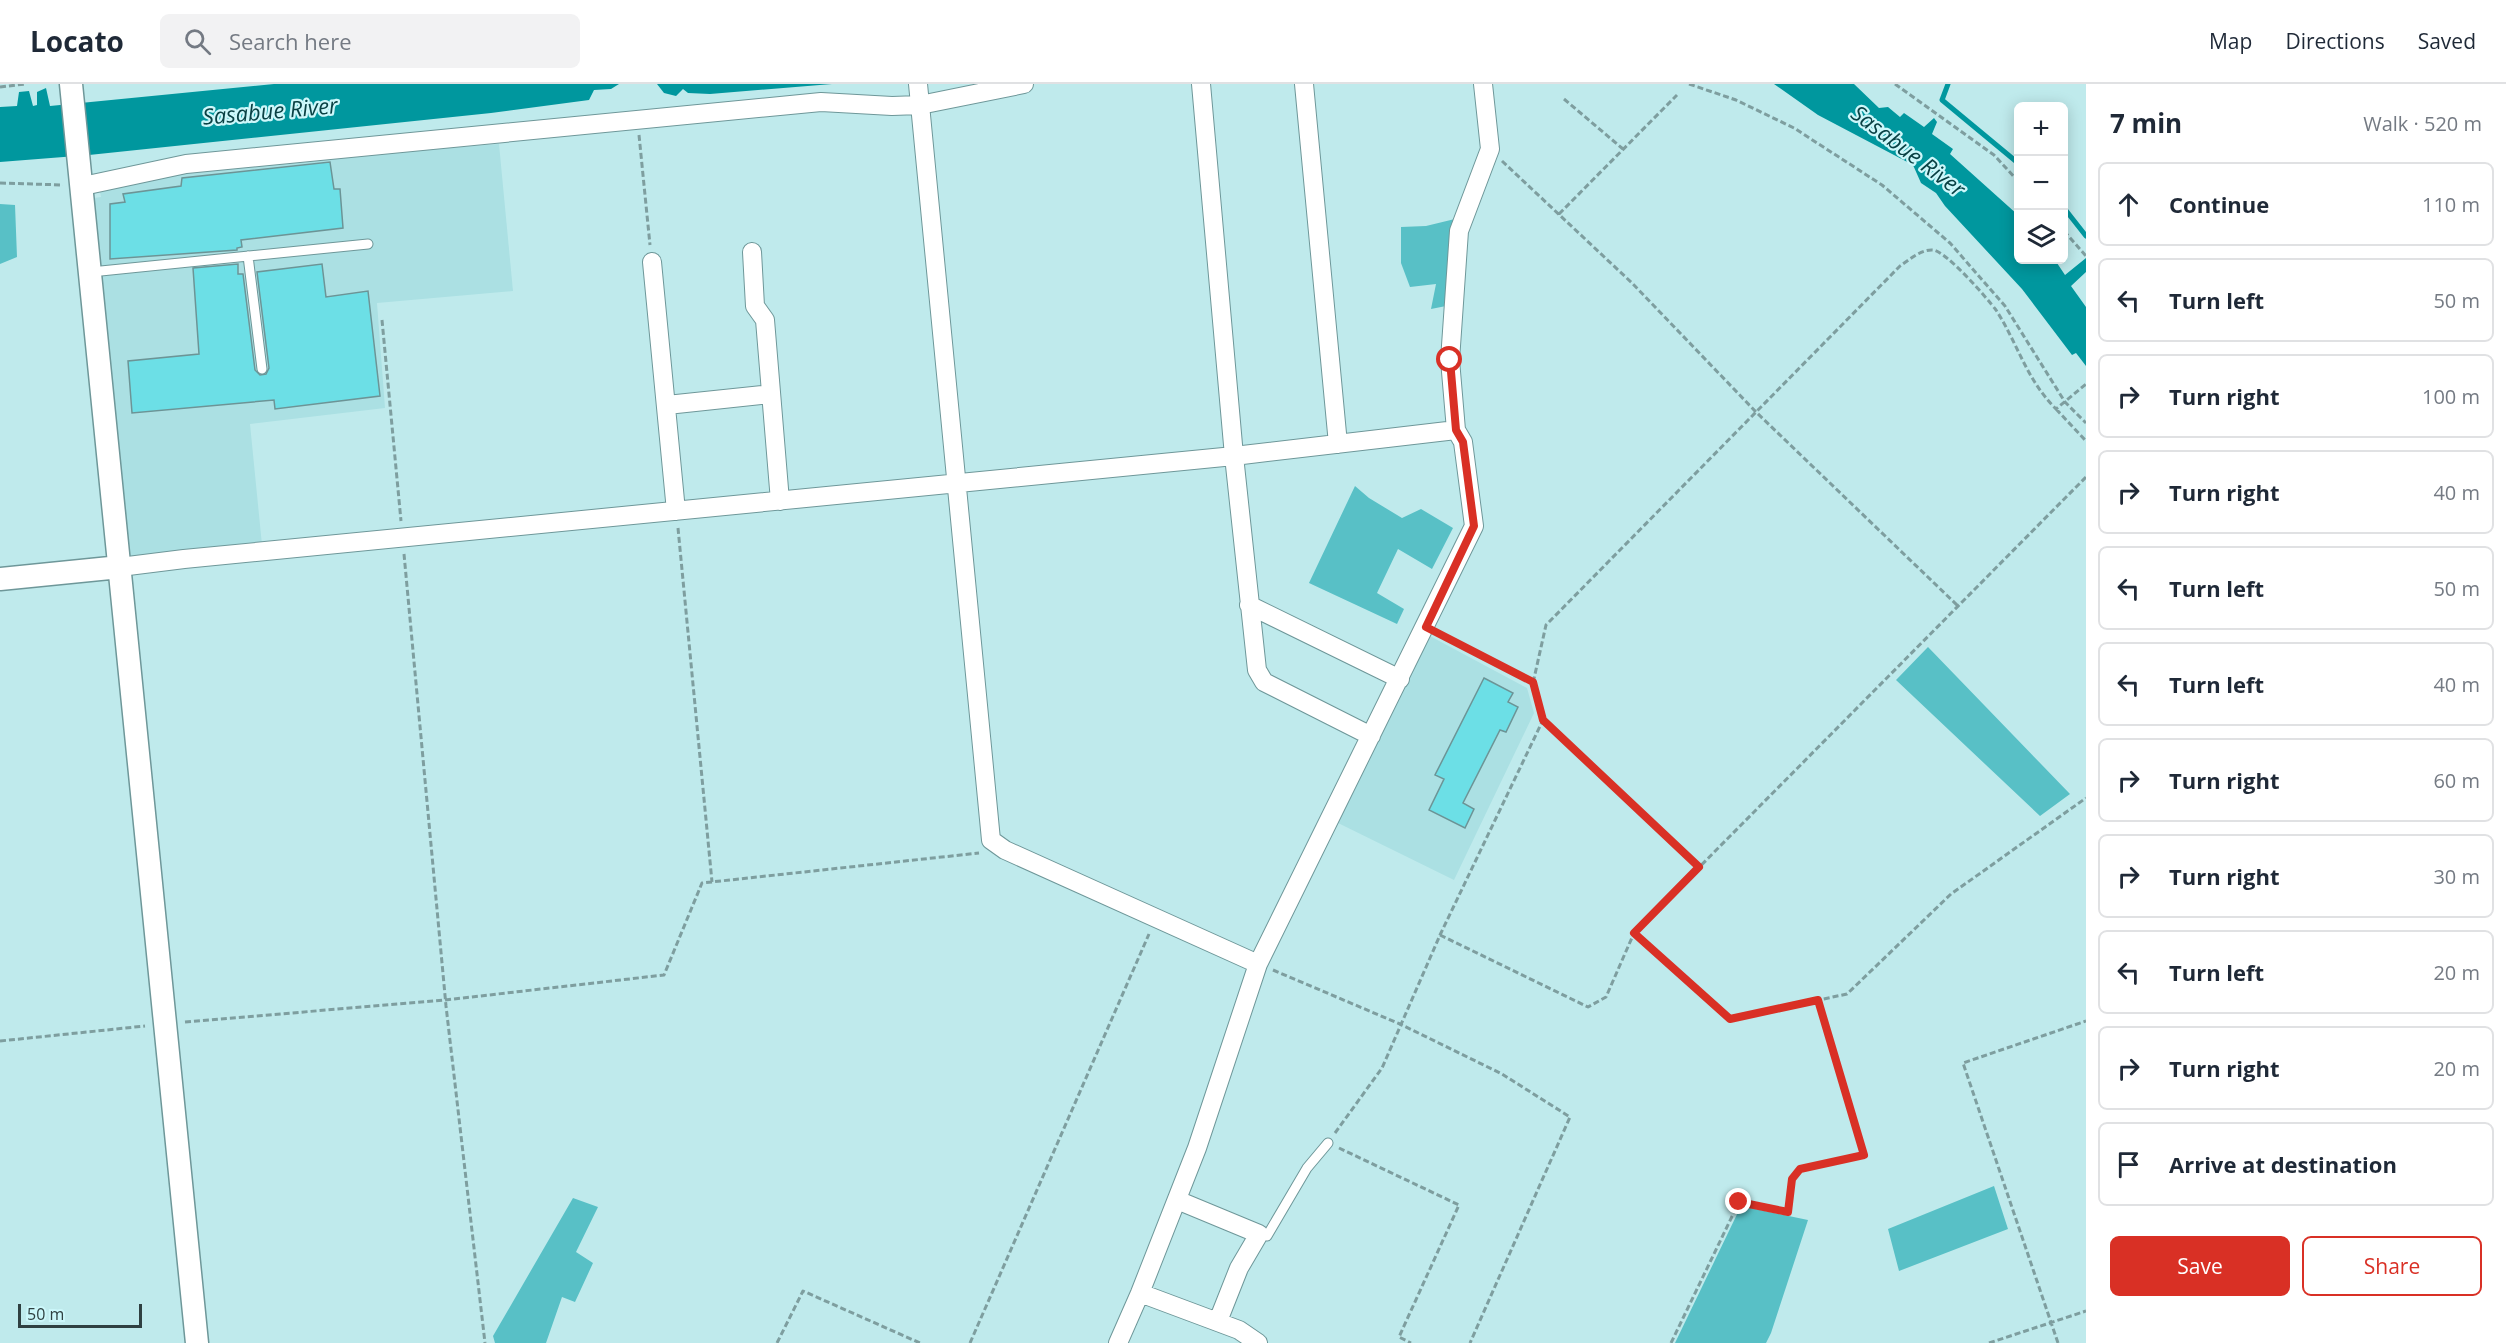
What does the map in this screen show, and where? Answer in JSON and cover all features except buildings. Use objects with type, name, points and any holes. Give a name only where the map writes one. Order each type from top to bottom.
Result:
[{"type":"street","points":[[71,84],[197,1343]]},
{"type":"street","points":[[83,186],[186,164],[821,102],[892,106],[919,95],[1024,84]]},
{"type":"street","points":[[1201,84],[1234,456],[1257,670],[1264,682],[1371,736]]},
{"type":"street","points":[[1304,84],[1338,444]]},
{"type":"street","points":[[1118,1343],[1197,1148],[1258,964],[1474,526],[1463,442],[1456,430],[1450,360],[1459,231],[1490,149],[1483,84]]},
{"type":"street","points":[[919,95],[991,840],[1005,850],[1258,964]]},
{"type":"street","points":[[752,252],[755,306],[765,320],[780,501]]},
{"type":"street","points":[[652,262],[676,511]]},
{"type":"street","points":[[667,405],[771,394]]},
{"type":"street","points":[[0,579],[1234,456],[1456,430]]},
{"type":"street","points":[[1249,605],[1400,679]]},
{"type":"street","points":[[1177,1200],[1259,1234],[1239,1268],[1218,1321]]},
{"type":"street","points":[[1140,1293],[1218,1321],[1239,1330],[1258,1343]]},
{"type":"lane","points":[[91,272],[368,244]]},
{"type":"lane","points":[[248,256],[262,369]]},
{"type":"lane","points":[[1259,1234],[1267,1236],[1307,1168],[1328,1143]]},
{"type":"path","points":[[0,87],[25,84]]},
{"type":"path","points":[[1689,84],[1736,100],[1794,128],[1882,185],[1950,243],[2005,306],[2065,402],[2086,423]]},
{"type":"path","points":[[1894,84],[1994,155],[2014,177]]},
{"type":"path","points":[[1559,214],[1677,95]]},
{"type":"path","points":[[1564,99],[1623,149]]},
{"type":"path","points":[[637,121],[652,262]]},
{"type":"path","points":[[1490,149],[1632,283],[1756,412],[1958,606]]},
{"type":"path","points":[[0,183],[83,186]]},
{"type":"path","points":[[2068,235],[2085,254]]},
{"type":"path","points":[[1699,867],[1543,720],[1533,682],[1546,625],[1900,266],[1921,252],[1933,249],[1944,254],[1995,309],[2040,393],[2086,441]]},
{"type":"path","points":[[382,320],[445,1000],[486,1343]]},
{"type":"path","points":[[2056,409],[2086,384]]},
{"type":"path","points":[[1440,935],[1588,1007],[1606,998],[1634,933],[2086,477]]},
{"type":"path","points":[[676,511],[712,882]]},
{"type":"path","points":[[1426,627],[1533,682]]},
{"type":"path","points":[[1411,1343],[1399,1337],[1459,1205],[1328,1143],[1382,1068],[1440,935],[1543,720]]},
{"type":"path","points":[[1634,933],[1730,1019],[1846,994],[1951,894],[2086,798]]},
{"type":"path","points":[[0,1041],[445,1000],[664,975],[702,883],[1005,850]]},
{"type":"path","points":[[970,1343],[1156,918]]},
{"type":"path","points":[[1258,964],[1400,1024],[1502,1074],[1570,1117],[1470,1343]]},
{"type":"path","points":[[1671,1343],[1739,1202],[1788,1212],[1792,1179],[1800,1169],[1864,1155],[1818,1000]]},
{"type":"path","points":[[2058,1343],[1963,1064],[2086,1021]]},
{"type":"path","points":[[777,1343],[803,1291],[920,1343]]},
{"type":"path","points":[[1989,1343],[2086,1311]]},
{"type":"shaded area","points":[[499,144],[513,291],[377,303],[385,408],[250,424],[262,545],[133,559],[128,555],[94,198],[101,197],[99,187],[184,172]]},
{"type":"shaded area","points":[[0,204],[15,205],[17,257],[0,264]]},
{"type":"shaded area","points":[[1459,218],[1446,306],[1431,309],[1436,284],[1410,287],[1401,263],[1401,227],[1426,226]]},
{"type":"shaded area","points":[[1355,486],[1369,498],[1402,518],[1421,509],[1453,528],[1432,569],[1398,549],[1377,593],[1404,609],[1397,624],[1309,583]]},
{"type":"shaded area","points":[[1428,635],[1527,688],[1534,713],[1454,880],[1336,822]]},
{"type":"shaded area","points":[[1928,647],[2070,794],[2040,816],[1896,680]]},
{"type":"shaded area","points":[[1994,1186],[2008,1229],[1899,1271],[1888,1229]]},
{"type":"shaded area","points":[[573,1198],[598,1207],[576,1252],[593,1263],[575,1302],[562,1297],[546,1343],[495,1343],[493,1336]]},
{"type":"shaded area","points":[[1741,1206],[1808,1220],[1771,1333],[1766,1343],[1675,1343]]},
{"type":"water","name":"Sasabue River","points":[[274,84],[619,84],[611,89],[594,90],[589,100],[491,113],[89,155],[0,162],[0,107],[17,106],[19,92],[29,91],[33,106],[37,105],[37,92],[46,88],[50,106]]},
{"type":"water","points":[[657,84],[832,84],[710,94],[688,93],[683,89],[676,96],[664,93]]},
{"type":"water","name":"Sasabue River","points":[[1774,84],[1854,84],[1879,108],[1888,107],[1900,117],[1904,113],[1924,127],[1934,118],[1937,122],[1932,134],[1953,149],[1950,154],[2014,211],[2014,264],[2058,264],[2065,275],[2086,258],[2086,272],[2071,286],[2086,307],[2086,366],[2076,353],[2072,355],[2022,289],[1945,206],[1936,193],[1921,183],[1913,165],[1818,115]]},
{"type":"waterway","points":[[1948,84],[1942,100],[2014,160]]},
{"type":"waterway","points":[[2066,210],[2086,236]]},
{"type":"route","points":[[1450,360],[1456,430],[1463,442],[1474,526],[1426,627],[1533,682],[1543,720],[1699,867],[1634,933],[1730,1019],[1818,1000],[1864,1155],[1800,1169],[1792,1179],[1788,1212],[1739,1202]]}]
